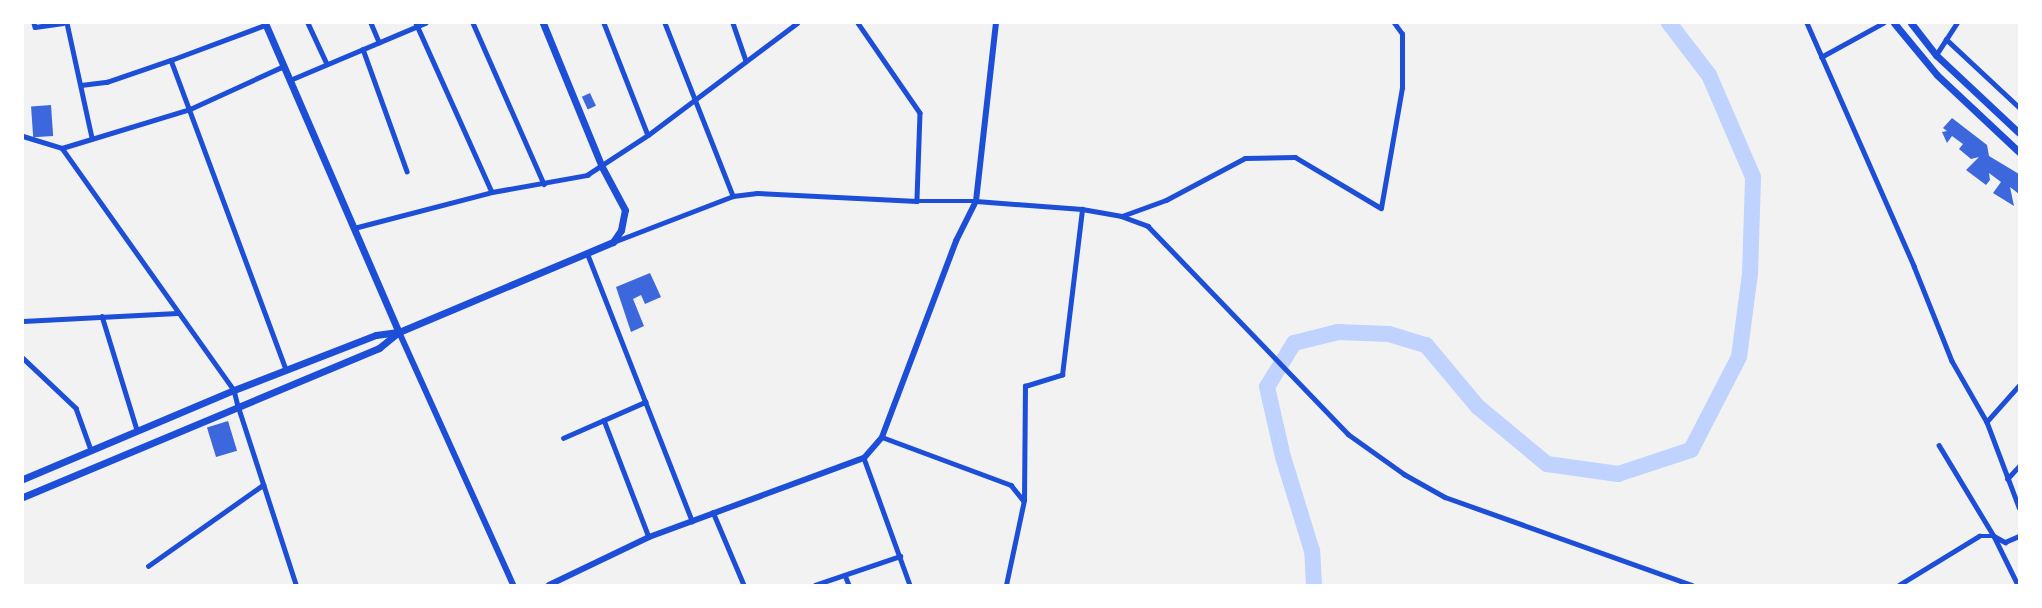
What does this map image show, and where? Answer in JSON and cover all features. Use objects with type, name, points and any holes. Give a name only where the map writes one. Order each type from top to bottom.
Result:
[{"type":"main road","points":[[23,480],[234,390],[376,335],[399,332],[588,255],[613,242],[621,230],[625,210],[602,167],[543,23]]},
{"type":"main road","points":[[549,585],[649,537],[864,458],[882,437],[956,241],[976,201],[996,23]]},
{"type":"main road","points":[[1894,23],[1937,75],[2019,152]]},
{"type":"main road","points":[[1911,23],[1936,55],[2019,133]]},
{"type":"main road","points":[[265,24],[513,585]]},
{"type":"main road","points":[[23,497],[379,348],[399,332]]},
{"type":"street","points":[[34,23],[35,27],[65,23],[92,138]]},
{"type":"street","points":[[308,23],[327,64]]},
{"type":"street","points":[[371,23],[379,42]]},
{"type":"street","points":[[289,80],[417,24],[425,23]]},
{"type":"street","points":[[473,23],[544,184]]},
{"type":"street","points":[[604,23],[648,135]]},
{"type":"street","points":[[665,23],[733,196]]},
{"type":"street","points":[[733,23],[746,60]]},
{"type":"street","points":[[354,228],[492,192],[572,180],[602,167],[797,23]]},
{"type":"street","points":[[858,23],[920,113],[917,201]]},
{"type":"street","points":[[1121,216],[1166,200],[1245,158],[1295,157],[1381,208],[1402,88],[1402,34],[1394,23]]},
{"type":"street","points":[[1807,23],[1914,266],[1952,361],[1987,422],[2019,508]]},
{"type":"street","points":[[1821,57],[1882,23]]},
{"type":"street","points":[[1936,55],[1957,23]]},
{"type":"street","points":[[81,85],[107,82],[265,24]]},
{"type":"street","points":[[417,24],[492,192]]},
{"type":"street","points":[[1946,39],[2019,107]]},
{"type":"street","points":[[363,49],[407,171]]},
{"type":"street","points":[[171,60],[286,370]]},
{"type":"street","points":[[23,136],[62,148],[190,109],[284,66]]},
{"type":"street","points":[[62,148],[234,390],[296,585]]},
{"type":"street","points":[[613,242],[733,196],[757,193],[917,201],[976,201],[1082,209],[1121,216],[1148,226],[1348,434],[1404,474],[1445,497],[1692,585]]},
{"type":"street","points":[[1006,585],[1024,500],[1026,386],[1062,375],[1082,209]]},
{"type":"street","points":[[588,255],[692,521]]},
{"type":"street","points":[[23,321],[177,313]]},
{"type":"street","points":[[102,316],[138,431]]},
{"type":"street","points":[[23,358],[76,408],[91,450]]},
{"type":"street","points":[[1987,422],[2019,386]]},
{"type":"street","points":[[563,438],[645,402]]},
{"type":"street","points":[[604,420],[649,537]]},
{"type":"street","points":[[882,437],[1011,485],[1024,500]]},
{"type":"street","points":[[1939,445],[1994,536],[2018,585]]},
{"type":"street","points":[[864,458],[910,585]]},
{"type":"street","points":[[2007,479],[2019,466]]},
{"type":"street","points":[[148,566],[263,485]]},
{"type":"street","points":[[713,512],[744,585]]},
{"type":"street","points":[[1899,585],[1979,536],[1994,536],[2005,542],[2019,536]]},
{"type":"street","points":[[815,585],[900,556]]},
{"type":"street","points":[[845,575],[849,585]]},
{"type":"building","points":[[590,93],[596,106],[588,109],[582,97]]},
{"type":"building","points":[[51,105],[53,136],[33,137],[31,106]]},
{"type":"building","points":[[1952,118],[1987,145],[1989,156],[2019,174],[2019,194],[2010,187],[2014,206],[1993,193],[2001,182],[1989,173],[1990,180],[1986,185],[1966,170],[1979,157],[1971,159],[1959,149],[1963,144],[1952,136],[1947,143],[1942,132],[1947,131],[1943,128]]},
{"type":"building","points":[[650,273],[661,297],[645,304],[641,295],[633,299],[644,326],[631,332],[616,287]]},
{"type":"building","points":[[228,421],[237,451],[216,457],[207,427]]},
{"type":"waterway","points":[[1314,585],[1312,551],[1283,457],[1267,387],[1294,343],[1338,332],[1389,334],[1426,345],[1478,407],[1547,464],[1618,474],[1691,450],[1739,357],[1750,274],[1753,177],[1709,75],[1669,23]]}]
